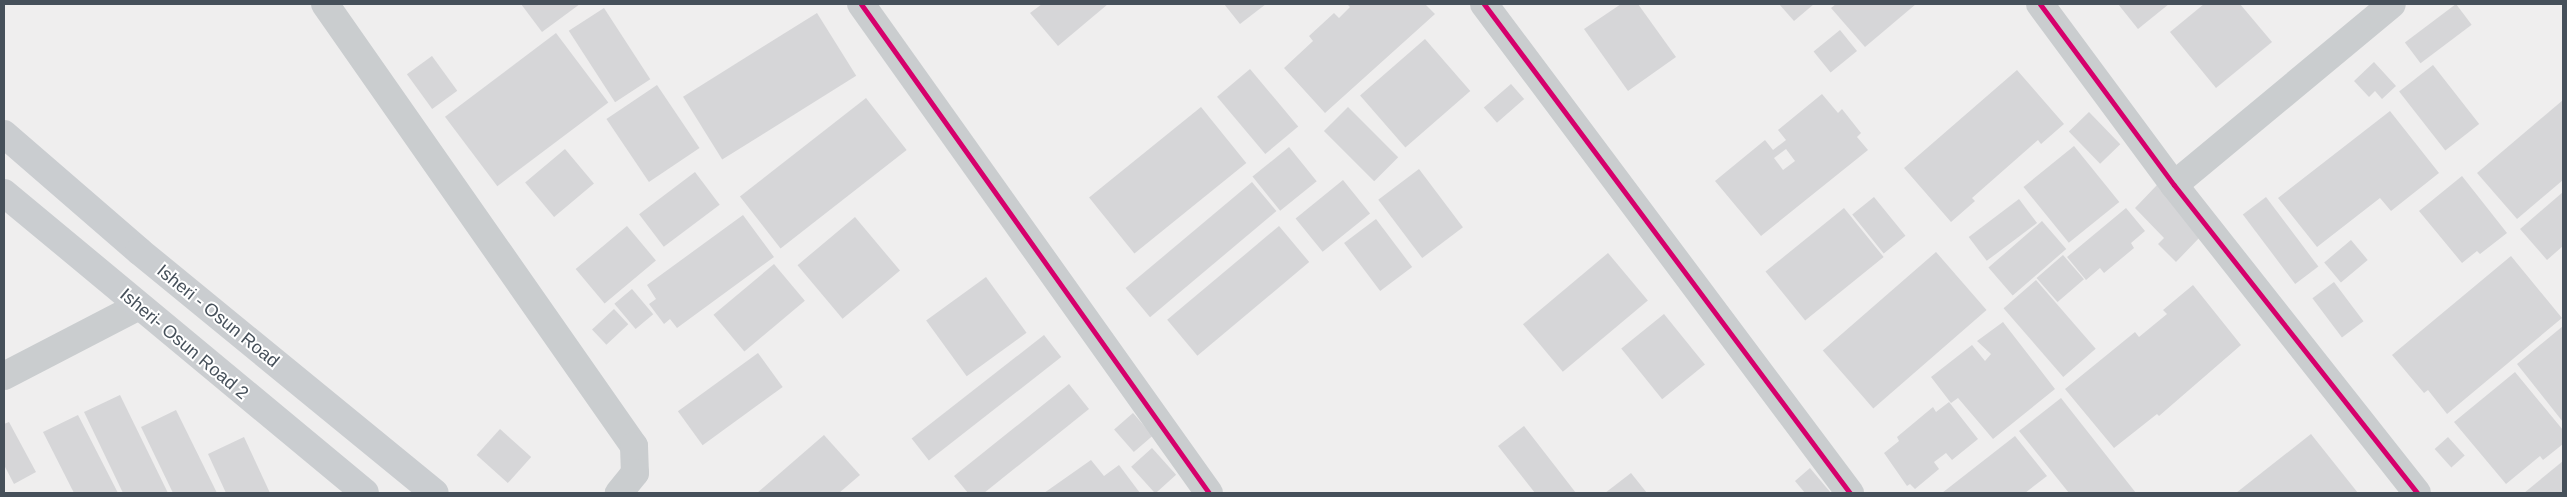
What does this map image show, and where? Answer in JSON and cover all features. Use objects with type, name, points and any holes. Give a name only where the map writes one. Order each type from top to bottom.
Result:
[{"type":"main road","name":"Isheri - Osun Road","points":[[4,134],[138,251],[435,493]]},
{"type":"main road","name":"Isheri- Osun Road 2","points":[[4,193],[366,493]]},
{"type":"street","points":[[325,4],[634,446],[635,473],[619,493]]},
{"type":"street","points":[[861,4],[1209,493]]},
{"type":"street","points":[[1486,4],[1850,493]]},
{"type":"street","points":[[2040,4],[2174,185],[2417,493]]},
{"type":"street","points":[[2174,185],[2392,4]]},
{"type":"street","points":[[4,376],[139,306]]},
{"type":"building","points":[[521,4],[580,4],[542,32]]},
{"type":"building","points":[[1042,4],[1108,4],[1058,46],[1030,13]]},
{"type":"building","points":[[1224,4],[1266,4],[1240,24]]},
{"type":"building","points":[[1347,4],[1425,4],[1435,14],[1325,113],[1284,68],[1313,41],[1309,36],[1334,13],[1339,18],[1350,7]]},
{"type":"building","points":[[1621,4],[1638,4],[1676,57],[1628,91],[1584,29]]},
{"type":"building","points":[[1779,4],[1814,4],[1794,21]]},
{"type":"building","points":[[1836,4],[1916,4],[1865,47],[1831,8]]},
{"type":"building","points":[[2118,4],[2169,4],[2138,29]]},
{"type":"building","points":[[2204,4],[2240,4],[2272,42],[2216,88],[2170,32]]},
{"type":"building","points":[[2456,4],[2472,25],[2421,63],[2405,43]]},
{"type":"building","points":[[604,8],[650,79],[615,102],[569,31]]},
{"type":"building","points":[[817,13],[856,76],[722,159],[683,97]]},
{"type":"building","points":[[1840,30],[1857,51],[1831,72],[1814,51]]},
{"type":"building","points":[[556,33],[608,102],[497,186],[445,117]]},
{"type":"building","points":[[1425,39],[1470,91],[1405,147],[1360,95]]},
{"type":"building","points":[[432,56],[457,91],[432,109],[407,74]]},
{"type":"building","points":[[2374,62],[2396,86],[2382,99],[2375,91],[2369,97],[2354,81]]},
{"type":"building","points":[[2433,65],[2479,124],[2445,151],[2399,91]]},
{"type":"building","points":[[1250,69],[1298,126],[1265,154],[1217,97]]},
{"type":"building","points":[[2017,70],[2064,124],[2041,144],[2038,140],[1972,198],[1975,201],[1951,222],[1904,168]]},
{"type":"building","points":[[1511,84],[1524,99],[1497,123],[1484,108]]},
{"type":"building","points":[[657,85],[699,148],[649,182],[606,119]]},
{"type":"building","points":[[1822,94],[1838,113],[1842,109],[1861,133],[1857,137],[1868,150],[1761,236],[1715,181],[1765,140],[1773,150],[1786,140],[1778,130]],"holes":[[[1786,149],[1795,161],[1783,170],[1774,158]]]},
{"type":"building","points":[[866,98],[907,150],[781,249],[740,197]]},
{"type":"building","points":[[2563,100],[2563,180],[2517,219],[2477,173]]},
{"type":"building","points":[[1201,107],[1246,163],[1134,254],[1089,198]]},
{"type":"building","points":[[1348,107],[1398,157],[1374,181],[1324,131]]},
{"type":"building","points":[[2390,111],[2439,173],[2391,211],[2380,198],[2317,247],[2278,198]]},
{"type":"building","points":[[2089,112],[2120,144],[2100,164],[2069,131]]},
{"type":"building","points":[[2074,146],[2119,202],[2069,243],[2023,187]]},
{"type":"building","points":[[1289,147],[1317,181],[1280,211],[1252,177]]},
{"type":"building","points":[[565,149],[594,183],[554,217],[525,182]]},
{"type":"building","points":[[1419,169],[1463,227],[1422,258],[1378,200]]},
{"type":"building","points":[[695,172],[720,205],[664,247],[639,214]]},
{"type":"building","points":[[2462,176],[2507,233],[2480,254],[2477,251],[2462,263],[2419,211]]},
{"type":"building","points":[[1343,180],[1370,213],[1323,252],[1296,218]]},
{"type":"building","points":[[1252,182],[1276,211],[1150,317],[1126,288]]},
{"type":"building","points":[[2157,185],[2201,236],[2176,262],[2158,244],[2164,238],[2135,208]]},
{"type":"building","points":[[2563,192],[2563,246],[2547,260],[2520,229]]},
{"type":"building","points":[[1874,197],[1905,236],[1884,253],[1852,215]]},
{"type":"building","points":[[2266,197],[2318,266],[2295,284],[2243,214]]},
{"type":"building","points":[[2019,199],[2037,223],[1987,261],[1969,237]]},
{"type":"building","points":[[1844,208],[1884,257],[1805,321],[1766,272]]},
{"type":"building","points":[[2126,208],[2145,231],[2131,243],[2134,248],[2104,273],[2100,268],[2086,280],[2067,257]]},
{"type":"building","points":[[743,215],[774,257],[677,328],[670,319],[664,324],[649,304],[656,299],[647,285]]},
{"type":"building","points":[[855,217],[900,271],[843,319],[798,265]]},
{"type":"building","points":[[1376,219],[1412,267],[1380,291],[1344,243]]},
{"type":"building","points":[[2042,221],[2066,249],[2013,296],[1988,268]]},
{"type":"building","points":[[627,226],[656,260],[605,304],[576,269]]},
{"type":"building","points":[[1279,226],[1309,262],[1197,356],[1167,320]]},
{"type":"building","points":[[2351,240],[2368,260],[2341,282],[2324,262]]},
{"type":"building","points":[[1936,252],[1987,310],[1873,409],[1823,350]]},
{"type":"building","points":[[1608,253],[1648,300],[1563,372],[1523,324]]},
{"type":"building","points":[[2063,255],[2084,279],[2058,302],[2037,278]]},
{"type":"building","points":[[2511,256],[2562,318],[2447,414],[2428,390],[2424,393],[2392,355]]},
{"type":"building","points":[[774,264],[805,301],[744,352],[713,315]]},
{"type":"building","points":[[986,277],[1027,333],[967,376],[926,320]]},
{"type":"building","points":[[2036,280],[2096,349],[2063,377],[2004,308]]},
{"type":"building","points":[[2334,282],[2363,321],[2342,337],[2312,298]]},
{"type":"building","points":[[2193,285],[2241,345],[2159,416],[2157,414],[2114,448],[2065,389],[2135,332],[2139,337],[2167,314],[2163,310]]},
{"type":"building","points":[[632,289],[653,314],[636,329],[614,304]]},
{"type":"building","points":[[614,309],[628,324],[606,345],[592,329]]},
{"type":"building","points":[[1664,314],[1705,365],[1662,399],[1621,349]]},
{"type":"building","points":[[2003,322],[2055,389],[1993,439],[1958,398],[1951,403],[1931,377],[1972,345],[1985,361],[1991,354],[1977,341]]},
{"type":"building","points":[[2563,326],[2563,422],[2517,364]]},
{"type":"building","points":[[1044,335],[1061,357],[929,460],[912,438]]},
{"type":"building","points":[[758,353],[783,387],[703,445],[678,411]]},
{"type":"building","points":[[2515,372],[2563,430],[2563,444],[2543,460],[2540,456],[2506,484],[2454,422]]},
{"type":"building","points":[[1069,384],[1089,409],[984,493],[968,493],[954,476]]},
{"type":"building","points":[[120,395],[168,493],[123,493],[84,412]]},
{"type":"building","points":[[2061,398],[2136,493],[2069,493],[2019,431]]},
{"type":"building","points":[[1949,402],[1978,439],[1952,460],[1946,453],[1934,462],[1939,469],[1915,489],[1910,484],[1907,486],[1884,453],[1899,441],[1897,437],[1933,407],[1936,412]]},
{"type":"building","points":[[176,410],[217,493],[173,493],[141,427]]},
{"type":"building","points":[[1133,413],[1153,436],[1134,452],[1114,429]]},
{"type":"building","points":[[78,415],[118,493],[74,493],[43,432]]},
{"type":"building","points":[[9,422],[36,472],[14,484],[4,465],[4,424]]},
{"type":"building","points":[[1524,426],[1576,493],[1535,493],[1498,446]]},
{"type":"building","points":[[500,429],[531,457],[508,483],[477,455]]},
{"type":"building","points":[[2311,434],[2358,493],[2236,493]]},
{"type":"building","points":[[824,435],[860,475],[839,493],[757,493]]},
{"type":"building","points":[[2015,436],[2047,476],[2025,493],[1942,493]]},
{"type":"building","points":[[244,437],[270,493],[226,493],[208,454]]},
{"type":"building","points":[[2448,437],[2465,456],[2451,468],[2435,449]]},
{"type":"building","points":[[1152,448],[1176,475],[1155,493],[1131,467]]},
{"type":"building","points":[[1091,460],[1104,476],[1119,465],[1140,493],[1044,493]]},
{"type":"building","points":[[2563,461],[2563,493],[2524,493]]},
{"type":"building","points":[[1810,468],[1831,493],[1805,493],[1795,481]]},
{"type":"building","points":[[1631,473],[1647,493],[1605,493]]},
{"type":"cycle path","points":[[861,4],[1209,493]]},
{"type":"cycle path","points":[[1484,4],[1850,493]]},
{"type":"cycle path","points":[[2040,4],[2174,185],[2417,493]]}]
